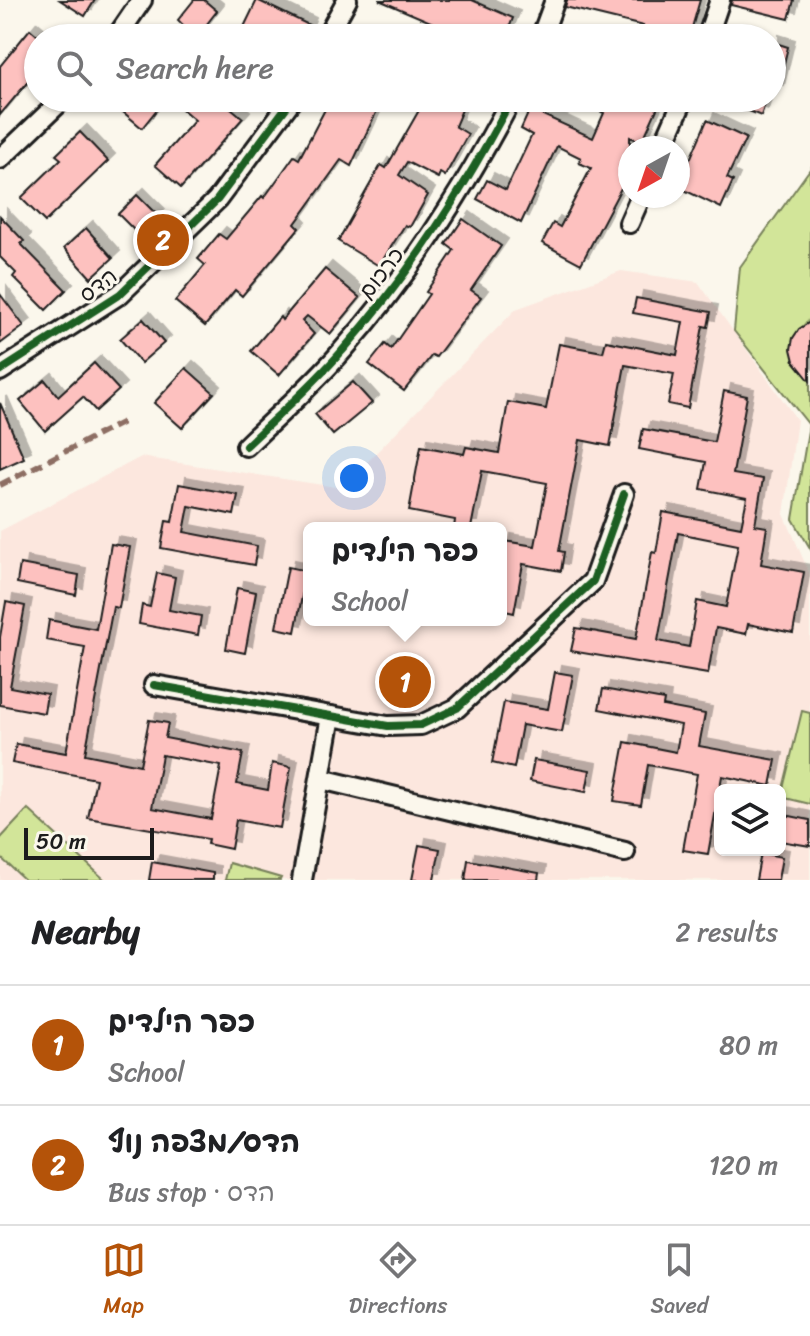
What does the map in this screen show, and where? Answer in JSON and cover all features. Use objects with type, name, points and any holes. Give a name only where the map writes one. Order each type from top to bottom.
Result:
[{"type":"street","points":[[126,24],[142,0]]},
{"type":"street","points":[[334,24],[347,0]]},
{"type":"street","points":[[546,24],[555,0]]},
{"type":"street","points":[[712,24],[720,0]]},
{"type":"street","points":[[0,159],[49,112]]},
{"type":"street","name":"הדס","points":[[0,371],[120,294],[217,200],[283,112]]},
{"type":"street","name":"כרכום","points":[[246,446],[341,352],[410,268],[476,168],[505,112]]},
{"type":"street","points":[[667,136],[678,112]]},
{"type":"street","points":[[629,223],[636,208]]},
{"type":"street","points":[[154,685],[388,726],[421,725],[457,708],[593,581],[624,494]]},
{"type":"street","points":[[302,880],[331,716]]},
{"type":"street","points":[[321,779],[625,852]]},
{"type":"shaded area","points":[[621,271],[698,282],[797,420],[784,514],[810,575],[810,880],[0,880],[0,531],[141,457],[342,488],[516,309]]},
{"type":"green space","points":[[810,169],[810,548],[793,519],[809,425],[734,331],[740,267]]},
{"type":"green space","points":[[802,711],[810,713],[810,804],[786,798],[784,784]]},
{"type":"green space","points":[[28,809],[105,880],[25,880],[0,857],[0,839]]},
{"type":"green space","points":[[229,863],[281,878],[225,880]]},
{"type":"building","points":[[60,0],[95,0],[85,16]]},
{"type":"building","points":[[194,0],[204,0],[217,11],[207,24],[182,24],[178,20]]},
{"type":"building","points":[[257,0],[307,24],[245,24]]},
{"type":"building","points":[[379,0],[472,0],[513,18],[511,24],[435,24]]},
{"type":"building","points":[[567,0],[700,0],[693,24],[635,24],[565,7]]},
{"type":"building","points":[[732,0],[794,0],[789,19],[731,5]]},
{"type":"building","points":[[24,36],[24,87],[0,115],[0,66]]},
{"type":"building","points":[[123,112],[155,112],[142,128]]},
{"type":"building","points":[[186,112],[236,112],[243,118],[181,188],[155,165],[195,120]]},
{"type":"building","points":[[324,112],[376,112],[351,166],[341,160],[295,224],[299,228],[242,296],[235,290],[205,326],[175,301],[205,265],[198,259],[219,234],[226,239],[262,196],[264,198],[294,156],[299,159]]},
{"type":"building","points":[[418,112],[461,112],[455,126],[468,134],[445,176],[440,173],[438,178],[407,162],[399,175],[428,195],[410,227],[405,225],[379,266],[338,241],[381,165],[386,168]]},
{"type":"building","points":[[529,112],[537,112],[593,138],[602,112],[656,112],[645,136],[618,136],[618,194],[581,264],[542,243],[553,223],[560,227],[591,168],[579,163],[581,158],[557,146],[521,223],[477,199],[487,180],[506,190],[532,135],[521,129]]},
{"type":"building","points":[[707,120],[746,138],[727,178],[733,181],[721,208],[690,193],[690,159]]},
{"type":"building","points":[[80,132],[108,161],[45,222],[21,198],[61,159],[56,155]]},
{"type":"building","points":[[137,195],[158,216],[139,235],[118,214]]},
{"type":"building","points":[[0,216],[24,241],[21,244],[66,290],[46,310],[13,277],[16,273],[0,257]]},
{"type":"building","points":[[463,219],[501,246],[471,290],[481,297],[436,357],[432,355],[404,391],[369,364],[385,344],[391,349],[429,294],[426,292],[454,250],[446,244]]},
{"type":"building","points":[[86,228],[113,258],[91,278],[64,248]]},
{"type":"building","points":[[325,269],[360,298],[330,334],[307,316],[302,321],[314,334],[279,375],[251,351]]},
{"type":"building","points":[[0,294],[24,326],[0,344]]},
{"type":"building","points":[[636,298],[711,312],[708,327],[703,326],[688,408],[668,404],[674,374],[625,365],[610,446],[580,440],[559,551],[564,552],[561,571],[523,564],[514,613],[507,611],[507,541],[535,546],[547,483],[482,471],[472,522],[455,522],[409,511],[421,446],[464,454],[466,447],[499,453],[508,402],[546,409],[559,344],[603,352],[606,341],[677,355],[683,322],[633,313]]},
{"type":"building","points":[[143,319],[164,343],[141,363],[120,339]]},
{"type":"building","points":[[810,322],[810,381],[794,361],[791,349],[799,329]]},
{"type":"building","points":[[94,363],[119,390],[96,411],[83,397],[45,431],[20,401],[45,380],[58,396]]},
{"type":"building","points":[[186,368],[214,393],[182,428],[154,403]]},
{"type":"building","points":[[353,382],[372,403],[333,435],[315,414]]},
{"type":"building","points":[[724,391],[747,396],[733,474],[763,479],[755,525],[767,527],[761,564],[804,572],[793,633],[748,624],[746,634],[716,628],[708,674],[571,651],[576,628],[636,639],[652,552],[656,553],[663,512],[741,527],[747,498],[701,489],[706,462],[639,449],[643,429],[714,442]],"holes":[[[678,533],[738,545],[726,607],[697,601],[689,647],[658,641]]]},
{"type":"building","points":[[0,403],[24,458],[0,469]]},
{"type":"building","points":[[179,484],[238,495],[234,515],[189,506],[184,532],[257,546],[254,565],[161,548],[166,521],[172,522]]},
{"type":"building","points":[[111,544],[130,547],[119,608],[113,607],[85,754],[140,765],[149,720],[168,723],[165,738],[243,753],[237,784],[268,790],[272,763],[291,767],[280,828],[236,820],[231,849],[207,844],[208,839],[88,818],[96,779],[12,763],[16,744],[66,753],[85,647],[46,640],[49,620],[96,629]],"holes":[[[162,755],[221,766],[211,819],[152,808]]]},
{"type":"building","points":[[20,564],[79,575],[76,595],[17,583]]},
{"type":"building","points":[[288,567],[303,570],[303,591],[295,632],[276,628]]},
{"type":"building","points":[[157,573],[175,577],[169,610],[201,616],[198,635],[139,624],[142,605],[150,607]]},
{"type":"building","points":[[237,588],[256,592],[245,653],[226,649]]},
{"type":"building","points":[[6,602],[25,606],[10,687],[47,694],[44,713],[0,705],[0,637]]},
{"type":"building","points":[[555,672],[573,675],[562,732],[522,725],[514,768],[492,763],[504,702],[548,709]]},
{"type":"building","points":[[603,689],[664,700],[663,706],[705,714],[699,746],[776,760],[771,784],[722,776],[721,784],[714,784],[714,821],[708,854],[683,850],[697,774],[648,765],[641,805],[614,801],[625,742],[676,752],[681,725],[599,709]]},
{"type":"building","points":[[534,760],[590,770],[586,792],[530,781]]},
{"type":"building","points":[[786,815],[810,820],[810,846],[786,842]]},
{"type":"building","points":[[419,845],[440,849],[434,880],[412,880]]},
{"type":"building","points":[[760,856],[782,857],[778,880],[756,880]]},
{"type":"building","points":[[468,860],[539,873],[538,880],[465,880]]},
{"type":"building","points":[[152,862],[213,873],[213,880],[149,880]]},
{"type":"marked path","points":[[0,485],[125,421]]},
{"type":"cycle path","points":[[0,371],[120,294],[217,200],[283,112]]},
{"type":"cycle path","points":[[246,446],[331,364],[391,292],[455,198],[504,112]]},
{"type":"cycle path","points":[[154,685],[388,726],[421,725],[457,708],[593,581],[624,494]]},
{"type":"place","name":"הדס/מצפה נוף","points":[[163,240]]},
{"type":"place","name":"כפר הילדים","points":[[405,682]]}]
